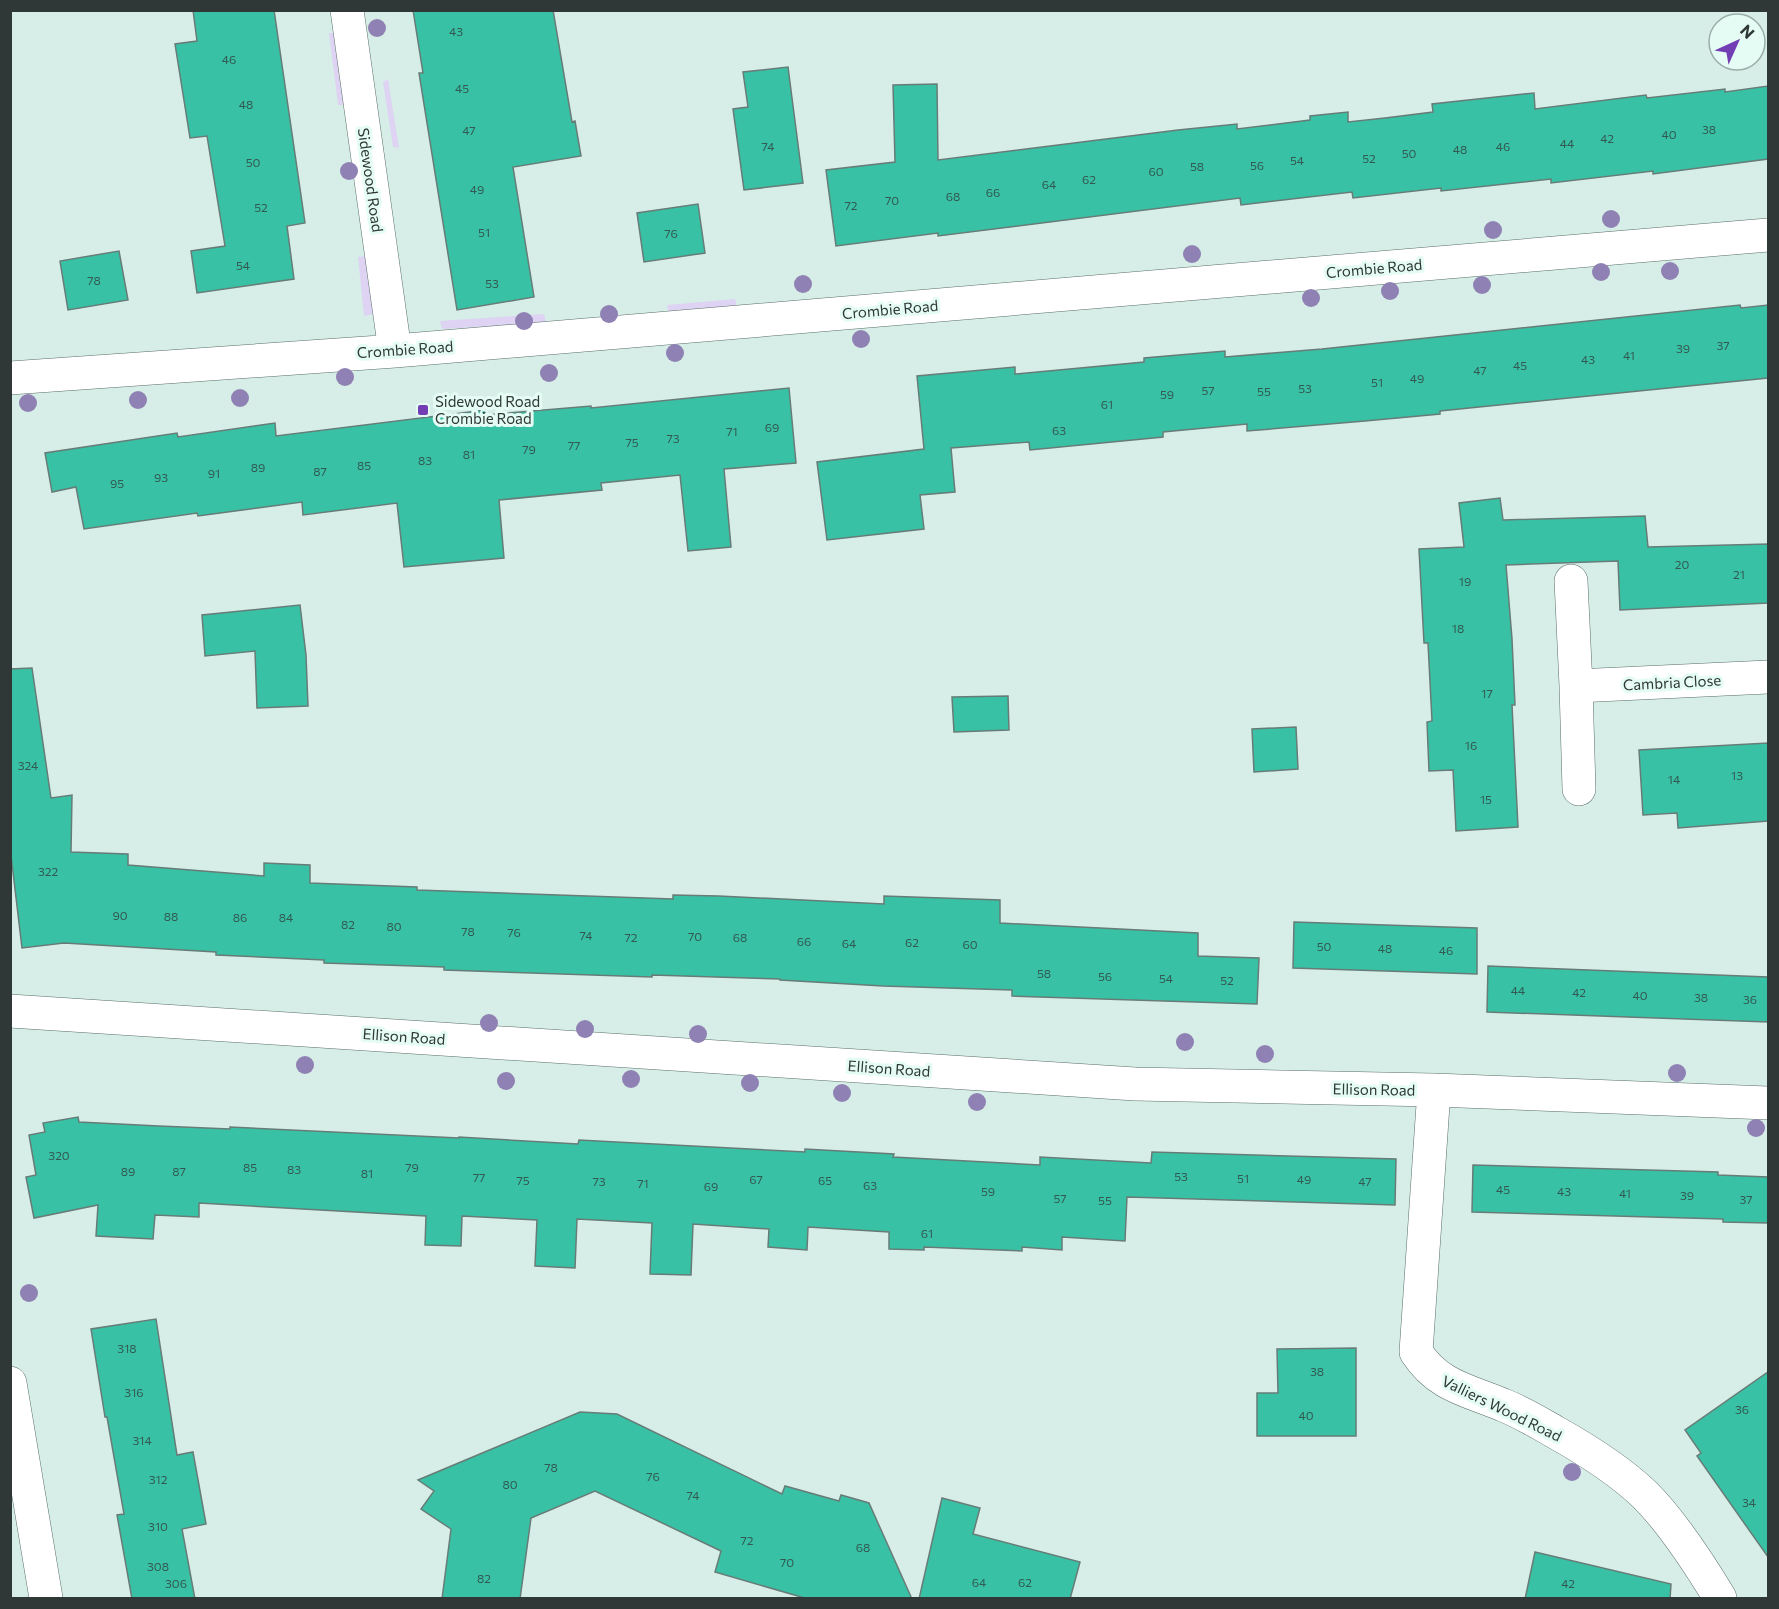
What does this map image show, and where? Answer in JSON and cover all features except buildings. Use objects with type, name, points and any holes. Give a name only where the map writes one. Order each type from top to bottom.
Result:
[{"type":"street","name":"Sidewood Road","points":[[347,10],[395,351]]},
{"type":"street","name":"Crombie Road","points":[[10,378],[395,351],[1768,235]]},
{"type":"street","points":[[1571,580],[1579,789]]},
{"type":"street","name":"Cambria Close","points":[[1576,686],[1768,677]]},
{"type":"street","name":"Ellison Road","points":[[10,1011],[1135,1084],[1434,1090],[1768,1103]]},
{"type":"street","name":"Valliers Wood Road","points":[[1434,1090],[1416,1352],[1425,1367],[1443,1380],[1506,1406],[1556,1433],[1608,1465],[1645,1495],[1669,1524],[1720,1599]]},
{"type":"street","points":[[10,1383],[46,1599]]},
{"type":"shaded area","points":[[329,33],[336,33],[346,105],[338,105]]},
{"type":"shaded area","points":[[388,79],[399,148],[393,147],[383,82]]},
{"type":"shaded area","points":[[367,256],[374,314],[364,316],[358,257]]},
{"type":"shaded area","points":[[735,299],[737,307],[669,315],[667,305]]},
{"type":"shaded area","points":[[544,314],[546,323],[442,329],[440,321]]},
{"type":"place","name":"Sidewood Road Crombie Road","points":[[423,410]]}]
